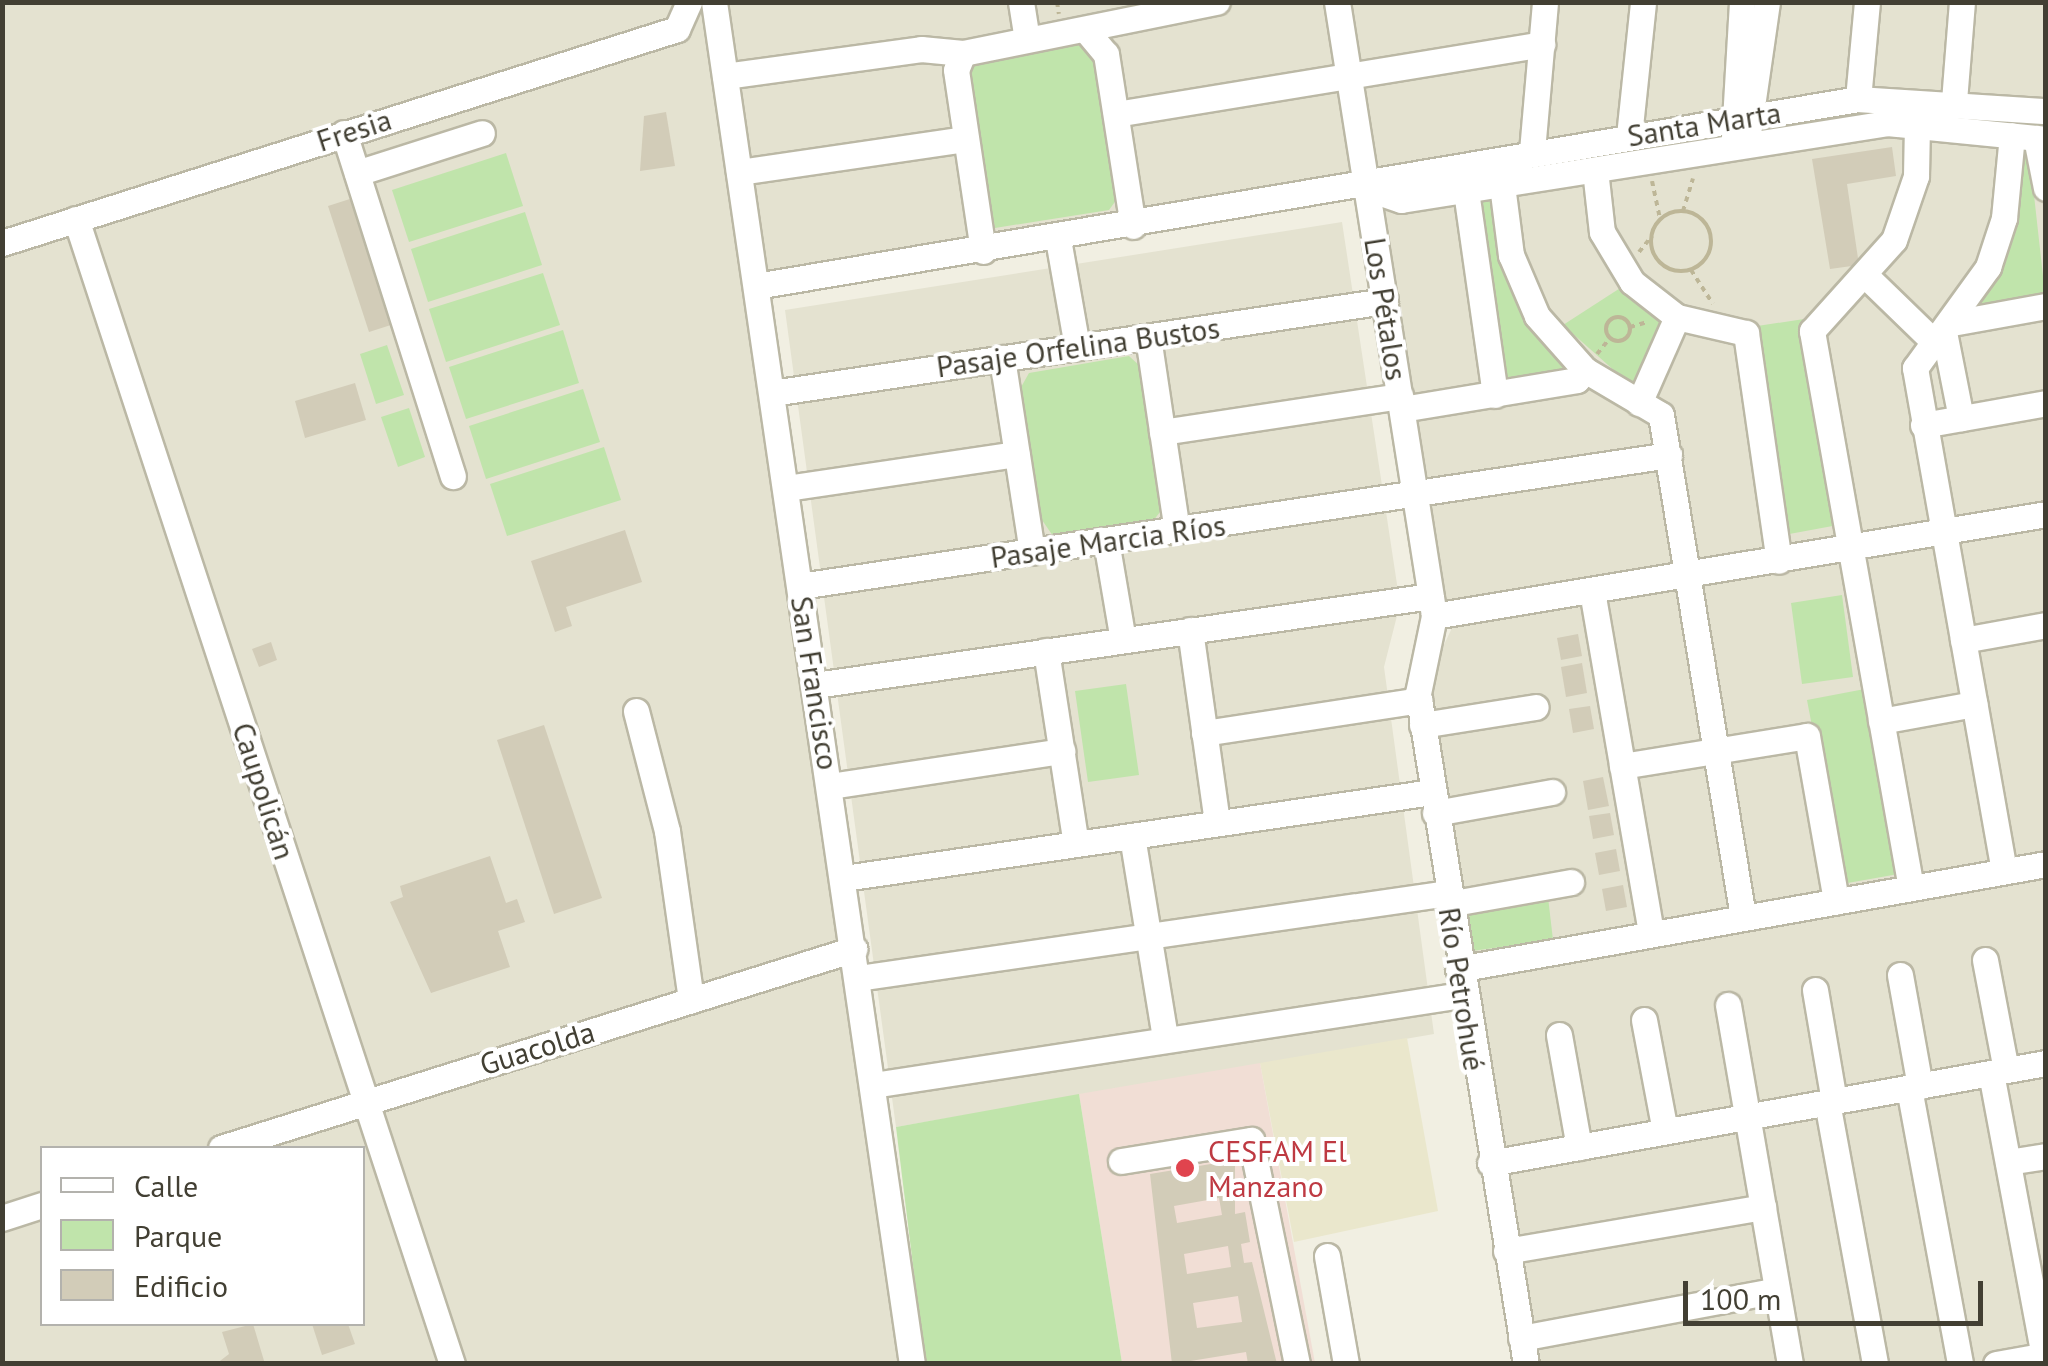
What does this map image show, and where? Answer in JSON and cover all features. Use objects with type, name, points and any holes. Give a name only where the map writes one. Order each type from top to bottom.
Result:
[{"type":"street","name":"Fresia","points":[[2,243],[677,30],[689,2]]},
{"type":"street","name":"San Francisco","points":[[714,2],[912,1364]]},
{"type":"street","points":[[1022,2],[1027,38]]},
{"type":"street","points":[[725,76],[921,49],[963,53],[1027,38],[1088,34],[1129,16],[1217,2]]},
{"type":"street","name":"Los Pétalos","points":[[1337,2],[1433,606]]},
{"type":"street","points":[[1532,151],[1546,2]]},
{"type":"street","points":[[1629,136],[1643,2]]},
{"type":"street","points":[[1736,148],[1730,120],[1742,2]]},
{"type":"street","points":[[1736,148],[1757,116],[1768,2]]},
{"type":"street","points":[[1858,99],[1867,2]]},
{"type":"street","points":[[1954,101],[1962,2]]},
{"type":"street","points":[[1088,34],[1106,54],[1133,226]]},
{"type":"street","points":[[1116,114],[1542,44]]},
{"type":"street","points":[[963,53],[956,70],[983,250]]},
{"type":"street","name":"Santa Marta","points":[[756,286],[1366,188],[1532,151],[1858,99],[1954,101],[2046,111]]},
{"type":"street","points":[[1911,888],[1812,331],[1868,277],[1911,198],[1917,123]]},
{"type":"street","name":"Santa Marta","points":[[1366,188],[1401,200],[1917,123],[2031,138]]},
{"type":"street","points":[[344,132],[453,476]]},
{"type":"street","points":[[357,174],[482,133]]},
{"type":"street","points":[[2031,138],[2046,188]]},
{"type":"street","points":[[2004,871],[1914,368],[1944,332],[1998,243],[2031,138]]},
{"type":"street","points":[[739,172],[966,139]]},
{"type":"street","points":[[1596,170],[1616,260],[1678,317],[1746,333],[1779,561]]},
{"type":"street","points":[[1502,185],[1522,287],[1585,370],[1661,415],[1744,917]]},
{"type":"street","points":[[1466,191],[1494,394]]},
{"type":"street","name":"Caupolicán","points":[[76,219],[452,1364]]},
{"type":"street","points":[[1058,239],[1077,348]]},
{"type":"street","points":[[1868,277],[1944,332],[1961,418]]},
{"type":"street","name":"Pasaje Orfelina Bustos","points":[[772,393],[1385,301]]},
{"type":"street","points":[[1944,332],[2046,306]]},
{"type":"street","points":[[1640,403],[1678,317]]},
{"type":"street","points":[[1148,336],[1178,531]]},
{"type":"street","points":[[1002,358],[1032,552]]},
{"type":"street","points":[[1162,432],[1494,394],[1578,380],[1585,370]]},
{"type":"street","points":[[1923,425],[2046,403]]},
{"type":"street","points":[[786,488],[1017,454]]},
{"type":"street","name":"Pasaje Marcia Ríos","points":[[800,586],[1416,498],[1669,455]]},
{"type":"street","points":[[815,685],[1190,630],[1592,591],[2046,514]]},
{"type":"street","points":[[1106,541],[1123,640]]},
{"type":"street","points":[[1592,591],[1651,934]]},
{"type":"street","name":"Río Petrohué","points":[[1433,606],[1418,666],[1420,713],[1462,995],[1524,1351]]},
{"type":"street","points":[[1963,640],[2046,625]]},
{"type":"street","points":[[1190,630],[1217,822]]},
{"type":"street","points":[[1046,652],[1076,844]]},
{"type":"street","points":[[1881,721],[1974,704]]},
{"type":"street","points":[[1204,733],[1420,713],[1536,708]]},
{"type":"street","points":[[636,711],[667,831],[691,1000]]},
{"type":"street","points":[[1622,766],[1807,736],[1836,901]]},
{"type":"street","points":[[830,786],[1062,751]]},
{"type":"street","points":[[844,878],[1217,822],[1552,792]]},
{"type":"street","points":[[1132,836],[1164,1038]]},
{"type":"street","points":[[1458,969],[2046,864]]},
{"type":"street","points":[[858,978],[1571,882]]},
{"type":"street","name":"Guacolda","points":[[227,1146],[854,949]]},
{"type":"street","points":[[1984,960],[2008,1162],[2035,1247],[2045,1355],[1996,1364]]},
{"type":"street","points":[[1900,975],[1914,1087],[1960,1364]]},
{"type":"street","points":[[1815,990],[1875,1364]]},
{"type":"street","points":[[874,1085],[1462,995]]},
{"type":"street","points":[[1728,1005],[1790,1364]]},
{"type":"street","points":[[1644,1020],[1665,1131]]},
{"type":"street","points":[[1559,1034],[1579,1147]]},
{"type":"street","points":[[1490,1163],[2046,1063]]},
{"type":"street","points":[[1122,1161],[1251,1140],[1297,1364]]},
{"type":"street","points":[[2008,1162],[2046,1156]]},
{"type":"street","points":[[5,1210],[40,1206]]},
{"type":"street","points":[[1506,1251],[1762,1207]]},
{"type":"street","points":[[1327,1256],[1346,1364]]},
{"type":"street","points":[[1524,1351],[1777,1290]]},
{"type":"path","points":[[1650,161],[1660,220],[1652,246],[1661,264],[1681,271],[1707,257],[1702,219],[1682,211],[1660,220]]},
{"type":"path","points":[[1626,320],[1628,336],[1613,340],[1608,323],[1626,320]]},
{"type":"shaded area","points":[[3,3],[2045,3],[2045,1363],[1539,1363],[1477,1027],[1427,680],[1451,630],[1379,190],[745,282],[900,1363],[3,1364]]},
{"type":"shaded area","points":[[1342,222],[1400,604],[1384,667],[1434,1034],[896,1127],[785,310]]},
{"type":"shaded area","points":[[1407,1038],[1438,1211],[1294,1242],[1260,1063]]},
{"type":"shaded area","name":"CESFAM El Manzano","points":[[1260,1063],[1315,1363],[1122,1363],[1079,1094]]},
{"type":"green space","points":[[1083,41],[1095,55],[1117,199],[1109,210],[995,228],[966,74],[976,60]]},
{"type":"green space","points":[[2019,150],[2029,150],[2045,294],[1970,309],[2016,226]]},
{"type":"green space","points":[[506,153],[523,206],[409,242],[392,190]]},
{"type":"green space","points":[[1491,196],[1508,280],[1565,371],[1501,381],[1477,201]]},
{"type":"green space","points":[[525,212],[542,265],[428,302],[411,249]]},
{"type":"green space","points":[[543,273],[560,325],[446,362],[429,309]]},
{"type":"green space","points":[[1628,283],[1669,322],[1635,389],[1563,325]]},
{"type":"green space","points":[[1804,319],[1838,525],[1784,535],[1751,327]]},
{"type":"green space","points":[[563,330],[579,383],[466,419],[449,367]]},
{"type":"green space","points":[[387,345],[404,395],[376,404],[360,354]]},
{"type":"green space","points":[[1129,356],[1141,367],[1164,507],[1153,521],[1053,536],[1042,520],[1020,389],[1029,373]]},
{"type":"green space","points":[[583,389],[600,442],[486,479],[469,426]]},
{"type":"green space","points":[[409,408],[425,457],[398,467],[381,417]]},
{"type":"green space","points":[[604,447],[621,500],[507,536],[490,484]]},
{"type":"green space","points":[[1842,595],[1853,677],[1802,684],[1791,603]]},
{"type":"green space","points":[[1126,684],[1139,775],[1088,782],[1075,691]]},
{"type":"green space","points":[[1870,688],[1904,873],[1842,884],[1807,700]]},
{"type":"green space","points":[[1548,897],[1553,940],[1464,952],[1459,909]]},
{"type":"green space","points":[[1079,1094],[1122,1363],[925,1363],[896,1127]]},
{"type":"building","points":[[666,112],[675,166],[640,171],[644,116]]},
{"type":"building","points":[[1892,147],[1896,176],[1847,184],[1859,265],[1830,269],[1812,159]]},
{"type":"building","points":[[353,198],[394,324],[369,332],[328,206]]},
{"type":"building","points":[[355,383],[366,420],[305,438],[295,401]]},
{"type":"building","points":[[625,530],[642,582],[566,607],[572,626],[555,632],[531,561]]},
{"type":"building","points":[[1578,634],[1582,656],[1561,660],[1557,638]]},
{"type":"building","points":[[271,642],[277,660],[259,667],[252,649]]},
{"type":"building","points":[[1582,663],[1587,693],[1566,697],[1561,667]]},
{"type":"building","points":[[1590,706],[1594,729],[1573,733],[1569,709]]},
{"type":"building","points":[[544,725],[602,898],[554,914],[497,740]]},
{"type":"building","points":[[1603,777],[1609,806],[1588,810],[1583,781]]},
{"type":"building","points":[[1610,813],[1614,835],[1593,839],[1589,816]]},
{"type":"building","points":[[1616,849],[1620,871],[1599,875],[1595,853]]},
{"type":"building","points":[[490,856],[506,903],[517,899],[525,922],[498,931],[510,967],[431,993],[390,902],[403,897],[400,886]]},
{"type":"building","points":[[1623,885],[1627,907],[1606,911],[1602,889]]},
{"type":"building","points":[[1235,1160],[1235,1214],[1245,1212],[1250,1242],[1241,1244],[1244,1263],[1252,1262],[1277,1364],[1248,1364],[1246,1352],[1172,1364],[1150,1174]],"holes":[[[1219,1198],[1222,1215],[1177,1223],[1174,1206]],[[1228,1246],[1231,1267],[1187,1274],[1184,1254]],[[1238,1296],[1242,1322],[1197,1328],[1193,1303]]]},
{"type":"building","points":[[254,1326],[265,1364],[216,1364],[229,1354],[222,1332]]},
{"type":"building","points":[[313,1326],[349,1326],[355,1344],[322,1355]]},
{"type":"place","name":"CESFAM El Manzano","points":[[1185,1168]]}]
